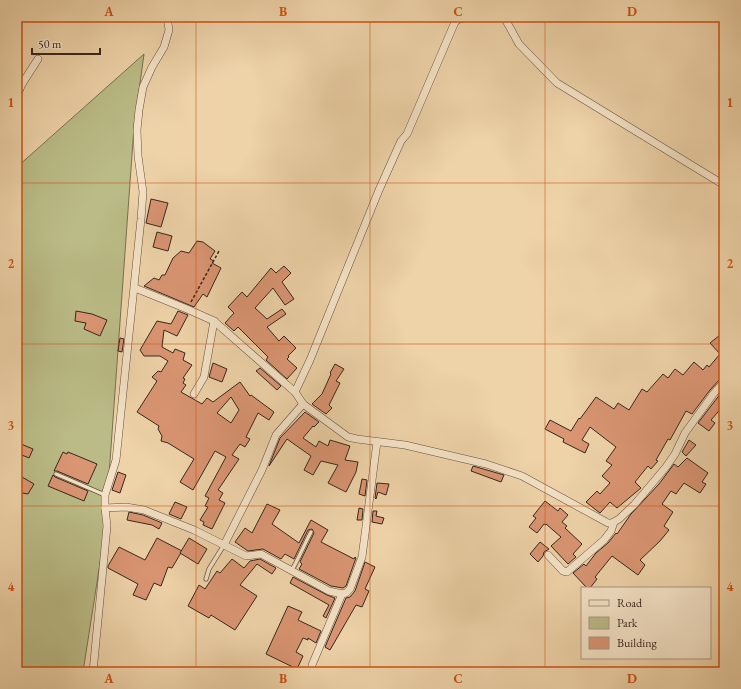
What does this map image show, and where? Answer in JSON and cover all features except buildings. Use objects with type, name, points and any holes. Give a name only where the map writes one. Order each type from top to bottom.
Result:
[{"type":"street","points":[[93,672],[107,526],[105,495],[116,460],[126,358],[135,288],[143,192],[138,156],[137,130],[139,110],[143,87],[152,67],[164,47],[169,30],[167,17]]},
{"type":"street","points":[[295,392],[310,360],[379,190],[401,141],[407,134],[456,22],[459,19],[467,17]]},
{"type":"street","points":[[504,17],[519,44],[557,84],[724,185]]},
{"type":"street","points":[[17,96],[19,83],[38,59]]},
{"type":"street","points":[[135,288],[187,309],[214,322],[295,392],[303,404],[348,437],[405,445],[486,464],[522,476],[608,522],[614,522],[619,519],[634,505],[666,467],[675,454],[685,434],[714,393],[724,382]]},
{"type":"street","points":[[194,394],[204,377],[214,322]]},
{"type":"street","points":[[224,545],[262,470],[276,435],[303,404]]},
{"type":"street","points":[[105,508],[126,507],[144,510],[194,530],[246,556],[262,554],[329,591],[342,594],[346,593],[350,589],[362,557],[377,442]]},
{"type":"street","points":[[548,555],[561,569],[567,572],[604,540],[611,531],[614,522]]},
{"type":"street","points":[[312,665],[342,594]]},
{"type":"lane","points":[[56,474],[105,495]]},
{"type":"lane","points":[[291,571],[311,532]]},
{"type":"lane","points":[[206,579],[209,569],[224,545]]},
{"type":"path","points":[[187,309],[220,251]]},
{"type":"green space","points":[[144,54],[134,127],[105,531],[83,672],[17,672],[17,167]]}]
